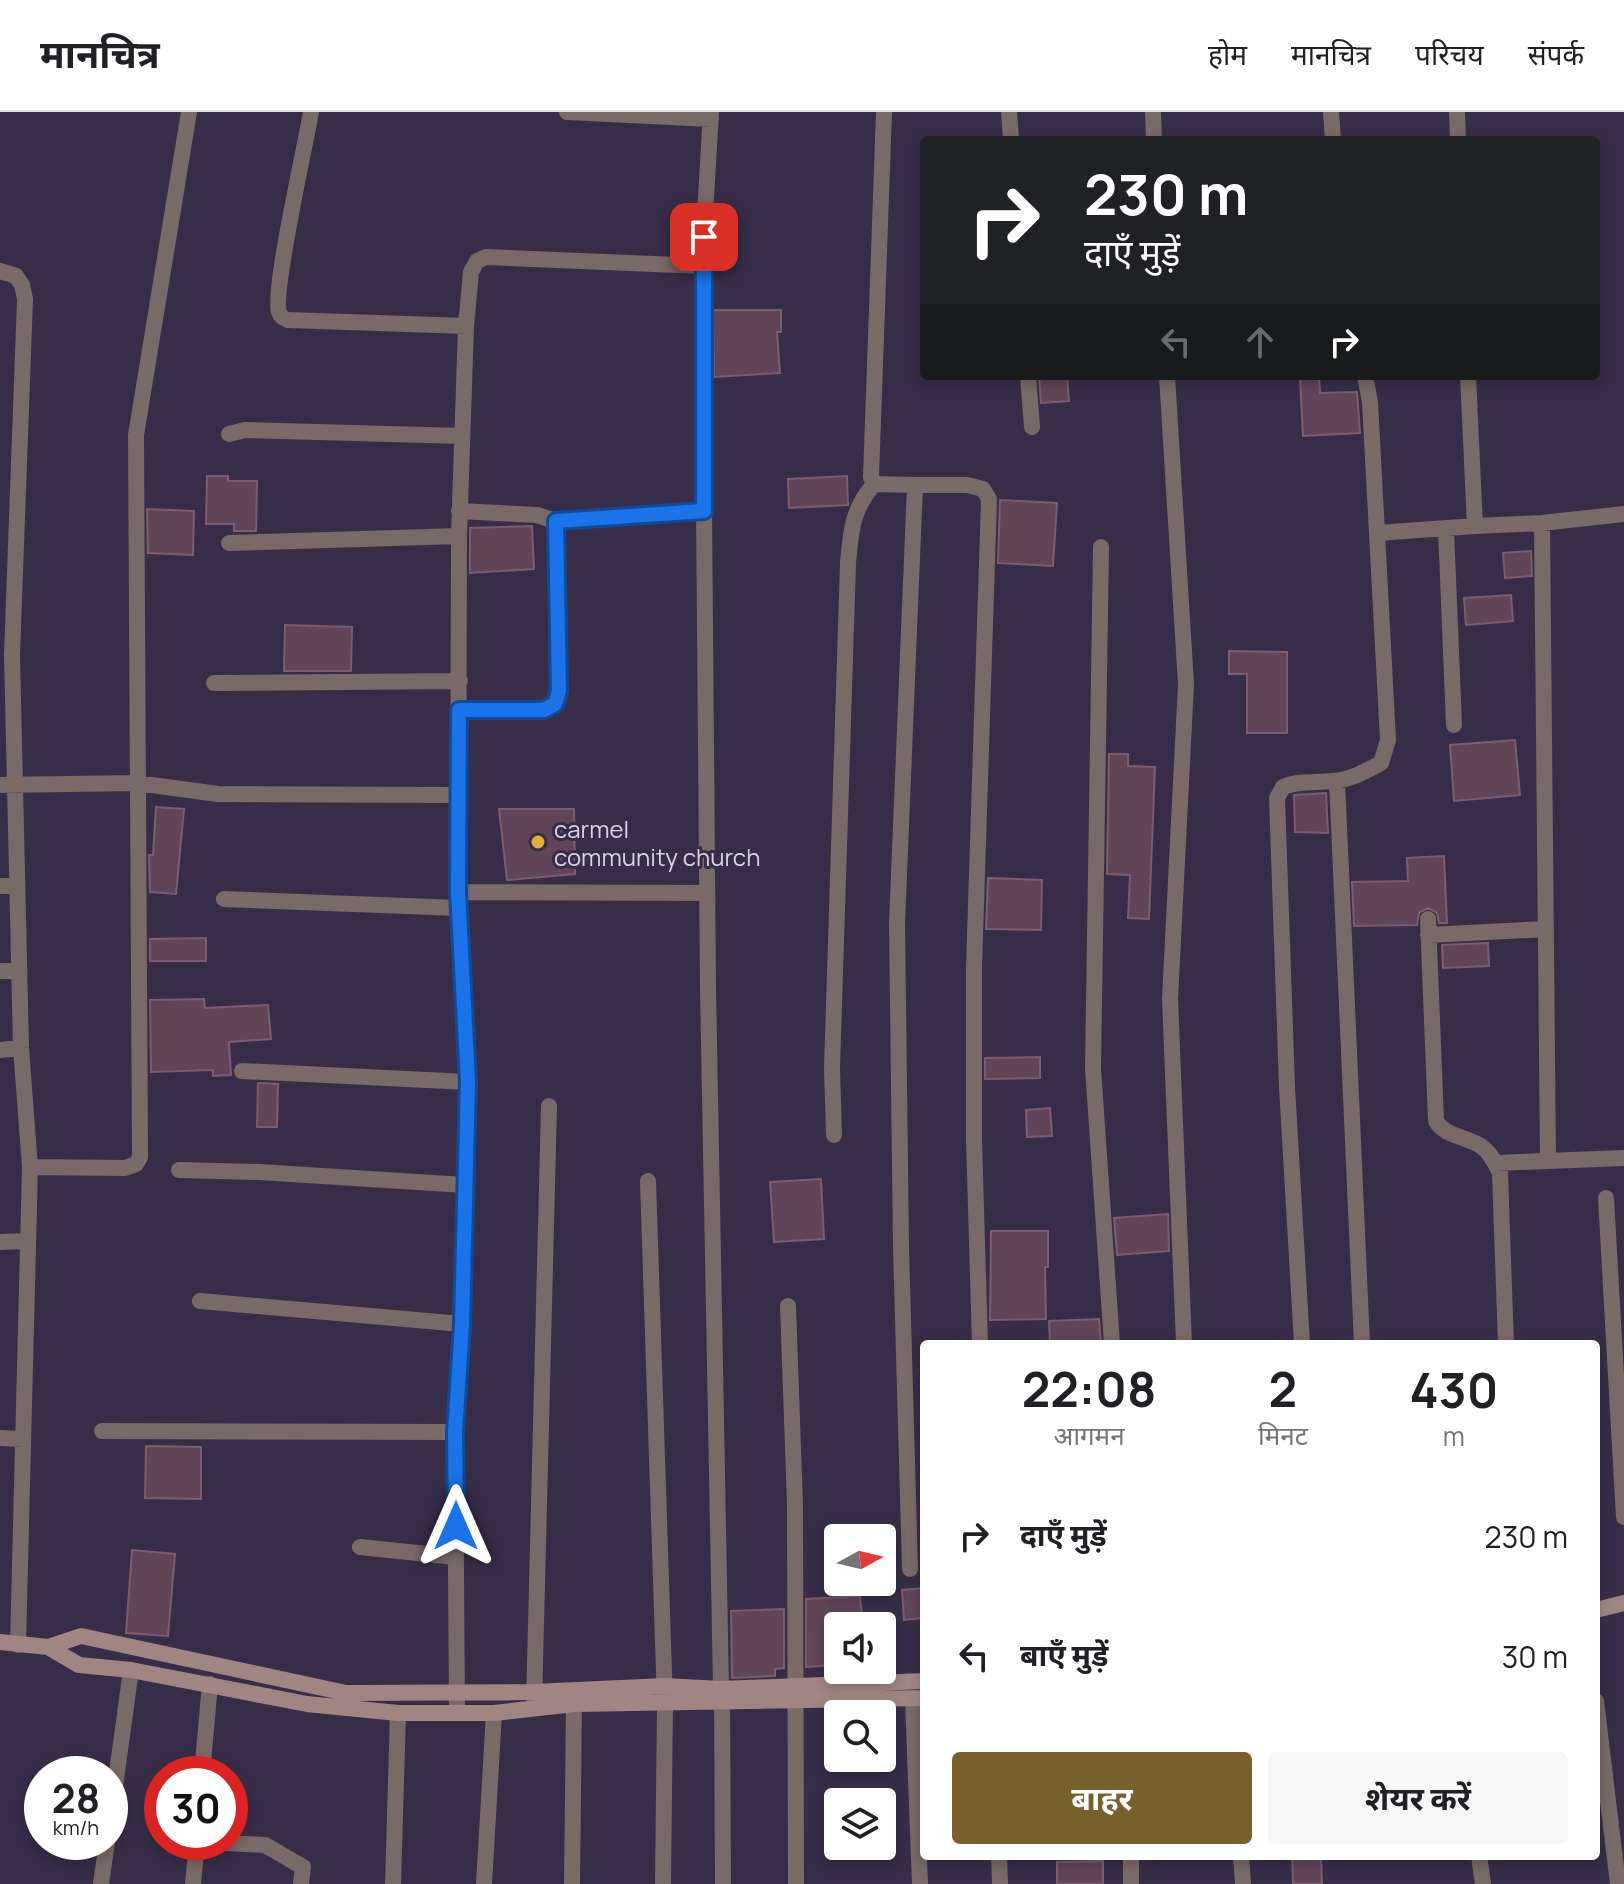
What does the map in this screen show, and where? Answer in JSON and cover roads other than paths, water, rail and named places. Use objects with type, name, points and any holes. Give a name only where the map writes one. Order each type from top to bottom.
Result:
[{"type":"street","points":[[30,1167],[125,1168],[136,1164],[140,1157],[136,435],[189,112]]},
{"type":"street","points":[[311,112],[281,277],[280,315],[288,320],[466,326]]},
{"type":"street","points":[[567,112],[711,116],[702,266],[707,893],[723,1884]]},
{"type":"street","points":[[874,484],[871,472],[884,112]]},
{"type":"street","points":[[1009,112],[1011,136]]},
{"type":"street","points":[[1153,112],[1154,136]]},
{"type":"street","points":[[1331,112],[1333,136]]},
{"type":"street","points":[[1457,112],[1458,136]]},
{"type":"street","points":[[457,1711],[455,1432],[462,1324],[468,1082],[458,900],[459,511],[471,272],[481,258],[702,266]]},
{"type":"street","points":[[0,271],[16,276],[25,299],[7,786],[9,886],[19,971],[30,1167],[18,1645]]},
{"type":"street","points":[[1028,380],[1032,427]]},
{"type":"street","points":[[1167,380],[1186,684],[1170,999],[1184,1340]]},
{"type":"street","points":[[1302,1340],[1287,1087],[1277,798],[1283,787],[1293,783],[1337,781],[1364,772],[1381,763],[1388,740],[1370,402],[1366,380]]},
{"type":"street","points":[[1468,380],[1475,526]]},
{"type":"street","points":[[229,434],[245,430],[462,436]]},
{"type":"street","points":[[834,1135],[832,1068],[851,527],[859,501],[874,484],[967,485],[983,489],[989,499],[974,967],[974,1140],[980,1340]]},
{"type":"street","points":[[910,1569],[901,1247],[897,923],[915,485]]},
{"type":"street","points":[[0,502],[18,504]]},
{"type":"street","points":[[459,511],[537,515],[556,521],[704,511]]},
{"type":"street","points":[[1377,533],[1542,523],[1624,514]]},
{"type":"street","points":[[459,710],[544,710],[555,704],[559,691],[556,521]]},
{"type":"street","points":[[1542,523],[1548,1161]]},
{"type":"street","points":[[1446,529],[1454,725]]},
{"type":"street","points":[[229,543],[459,536]]},
{"type":"street","points":[[1101,547],[1093,1068],[1112,1340]]},
{"type":"street","points":[[214,683],[460,681]]},
{"type":"street","points":[[1337,781],[1362,1340]]},
{"type":"street","points":[[7,786],[137,783],[218,794],[457,795]]},
{"type":"street","points":[[224,899],[458,900],[707,893]]},
{"type":"street","points":[[1506,1340],[1500,1173],[1480,1145],[1440,1128],[1436,1121],[1428,927],[1546,929]]},
{"type":"street","points":[[0,971],[19,971]]},
{"type":"street","points":[[0,1050],[21,1048]]},
{"type":"street","points":[[242,1071],[468,1082]]},
{"type":"street","points":[[534,1709],[549,1106]]},
{"type":"street","points":[[1495,1163],[1624,1158]]},
{"type":"street","points":[[179,1170],[465,1185]]},
{"type":"street","points":[[648,1181],[665,1694],[663,1884]]},
{"type":"street","points":[[1606,1198],[1624,1517]]},
{"type":"street","points":[[0,1242],[28,1241]]},
{"type":"street","points":[[200,1301],[462,1324]]},
{"type":"street","points":[[788,1306],[795,1505],[796,1884]]},
{"type":"street","points":[[102,1431],[455,1432]]},
{"type":"street","points":[[0,1438],[23,1439]]},
{"type":"street","points":[[360,1547],[456,1557]]},
{"type":"street","points":[[1600,1609],[1624,1603]]},
{"type":"street","points":[[0,1642],[48,1647],[81,1636],[346,1693],[796,1694],[918,1698],[920,1884]]},
{"type":"street","points":[[48,1647],[79,1665],[131,1670],[307,1704],[398,1713],[494,1713],[665,1694]]},
{"type":"street","points":[[119,1756],[131,1670]]},
{"type":"street","points":[[796,1694],[920,1681]]},
{"type":"street","points":[[204,1756],[210,1684]]},
{"type":"street","points":[[572,1884],[574,1704]]},
{"type":"street","points":[[393,1884],[398,1713]]},
{"type":"street","points":[[484,1884],[494,1713]]},
{"type":"street","points":[[1600,1734],[1618,1884]]},
{"type":"street","points":[[248,1844],[265,1845],[303,1867],[301,1884]]},
{"type":"street","points":[[101,1884],[104,1860]]},
{"type":"street","points":[[193,1884],[195,1860]]},
{"type":"street","points":[[999,1860],[1000,1884]]},
{"type":"street","points":[[1131,1860],[1131,1884]]},
{"type":"street","points":[[1241,1860],[1243,1884]]},
{"type":"street","points":[[1480,1860],[1483,1884]]},
{"type":"place","name":"carmel community church","points":[[538,842]]}]
